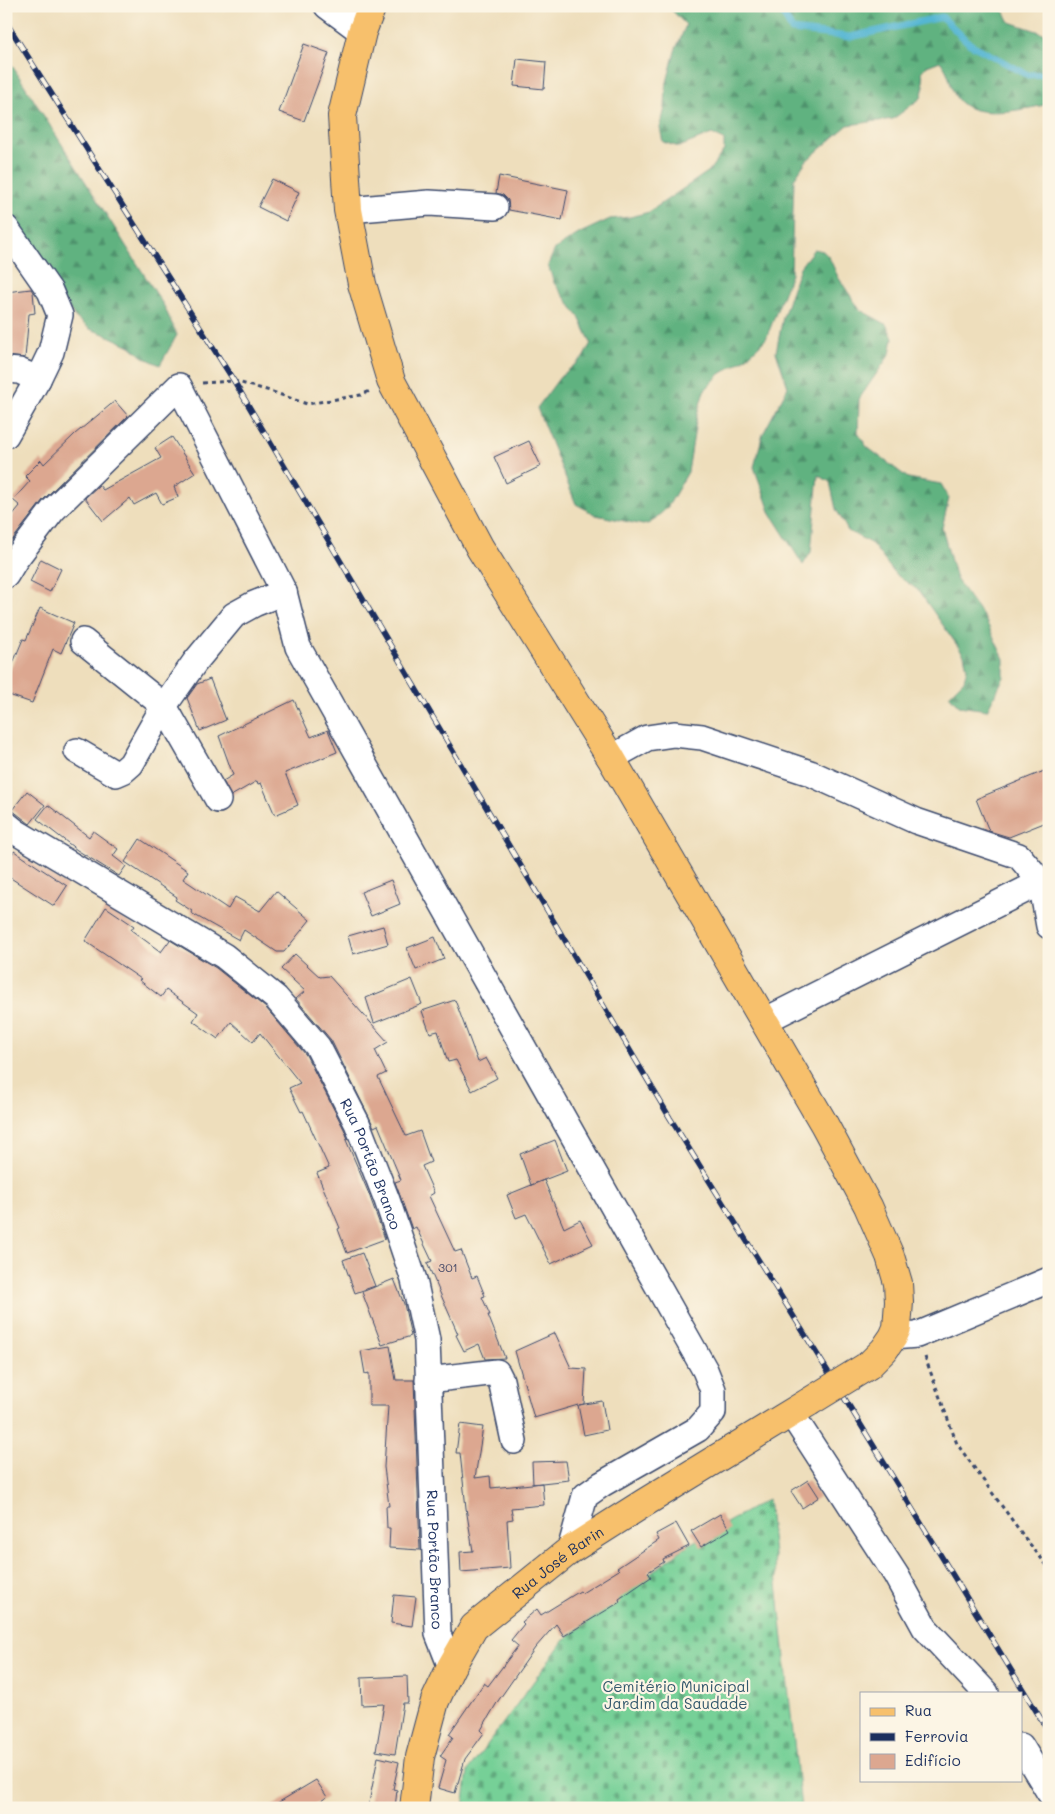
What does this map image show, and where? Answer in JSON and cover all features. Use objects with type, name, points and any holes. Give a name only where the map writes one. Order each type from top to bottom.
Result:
[{"type":"main road","points":[[372,6],[362,32],[342,116],[348,210],[362,284],[391,381],[480,548],[611,758],[824,1124],[868,1206],[884,1242],[898,1283],[899,1316],[905,1336]]},
{"type":"main road","name":"Rua José Barin","points":[[414,1808],[420,1758],[435,1701],[451,1667],[474,1627],[570,1550],[869,1365],[905,1336]]},
{"type":"street","points":[[327,6],[362,32]]},
{"type":"street","points":[[348,210],[428,203],[494,207]]},
{"type":"street","points":[[6,228],[50,291],[60,315],[52,352],[6,435]]},
{"type":"street","points":[[6,370],[19,371],[38,379]]},
{"type":"street","points":[[6,575],[53,510],[179,386],[284,592],[298,647],[705,1370],[714,1390],[713,1412],[698,1429],[602,1484],[585,1496],[570,1550]]},
{"type":"street","points":[[77,751],[116,774],[123,771],[131,764],[164,706],[195,662],[234,615],[254,604],[284,592]]},
{"type":"street","points":[[83,641],[164,706],[218,800]]},
{"type":"street","points":[[611,758],[647,738],[674,734],[702,738],[810,773],[916,821],[1019,856],[1041,882],[1049,926]]},
{"type":"street","name":"Rua Portão Branco","points":[[6,824],[16,832],[224,956],[276,998],[318,1047],[357,1123],[387,1200],[414,1280],[428,1340],[438,1634],[451,1667]]},
{"type":"street","points":[[764,1021],[1041,882]]},
{"type":"street","points":[[905,1336],[1049,1280]]},
{"type":"street","points":[[428,1380],[497,1372],[502,1380],[514,1441]]},
{"type":"street","points":[[800,1408],[925,1628],[985,1692]]},
{"type":"street","points":[[1022,1748],[1049,1792]]},
{"type":"path","points":[[179,386],[234,381],[307,404],[361,395],[391,381]]},
{"type":"path","points":[[905,1336],[957,1444],[1049,1568]]},
{"type":"green space","points":[[668,6],[1001,6],[1010,22],[1049,35],[1049,104],[999,112],[973,109],[963,105],[956,97],[940,61],[927,66],[922,72],[924,86],[921,98],[893,119],[848,125],[806,161],[794,179],[791,274],[766,339],[745,359],[720,374],[704,391],[697,415],[688,472],[667,508],[650,523],[643,525],[596,515],[576,504],[537,408],[560,377],[583,358],[591,343],[579,317],[554,283],[548,265],[555,249],[580,233],[610,219],[630,217],[649,212],[709,171],[724,150],[724,140],[712,134],[679,147],[663,142],[660,128],[665,108],[666,86],[675,51],[686,25]]},
{"type":"green space","points":[[6,56],[164,306],[177,335],[160,365],[143,357],[130,346],[90,329],[75,317],[6,214]]},
{"type":"green space","points":[[814,249],[823,251],[829,257],[838,277],[860,310],[886,324],[893,338],[890,354],[859,399],[858,433],[867,447],[908,478],[941,484],[949,498],[942,528],[956,579],[985,619],[1004,659],[1004,677],[987,710],[959,706],[949,695],[964,680],[967,668],[964,655],[918,590],[895,574],[872,544],[848,531],[836,509],[830,482],[818,475],[811,552],[803,565],[771,514],[754,467],[763,434],[788,387],[776,352],[783,317],[800,267]]},
{"type":"green space","name":"Cemitério Municipal Jardim da Saudade","points":[[768,1499],[801,1808],[463,1808],[468,1771],[564,1640],[688,1545]]},
{"type":"building","points":[[304,44],[329,53],[304,121],[279,112]]},
{"type":"building","points":[[517,59],[546,62],[544,89],[514,86]]},
{"type":"building","points":[[499,176],[568,190],[562,220],[509,210],[508,200],[503,195],[496,193]]},
{"type":"building","points":[[272,179],[299,192],[286,221],[258,207]]},
{"type":"building","points":[[31,289],[35,313],[29,314],[25,358],[6,356],[6,292]]},
{"type":"building","points":[[115,401],[128,416],[43,500],[6,548],[6,523],[20,506],[13,500],[30,481],[25,476],[41,460],[44,464],[75,434]]},
{"type":"building","points":[[172,437],[195,473],[174,487],[178,497],[162,504],[156,493],[134,505],[130,498],[103,521],[85,498],[99,485],[103,490],[161,458],[155,448]]},
{"type":"building","points":[[529,441],[541,466],[506,483],[494,457]]},
{"type":"building","points":[[41,559],[61,569],[50,592],[30,582]]},
{"type":"building","points":[[40,608],[74,623],[61,653],[53,649],[32,703],[6,694],[6,680],[23,639],[26,640]]},
{"type":"building","points":[[210,679],[226,720],[200,731],[187,698],[197,684]]},
{"type":"building","points":[[294,700],[311,737],[328,730],[337,752],[285,773],[298,805],[275,815],[261,783],[258,784],[257,781],[231,796],[223,781],[233,775],[219,736]]},
{"type":"building","points":[[1049,769],[1049,821],[1009,837],[989,831],[976,799]]},
{"type":"building","points":[[27,791],[45,805],[30,824],[12,810]]},
{"type":"building","points":[[48,805],[89,837],[93,831],[118,849],[113,856],[126,866],[119,876],[77,850],[37,819]]},
{"type":"building","points":[[140,839],[188,871],[183,879],[228,909],[235,897],[260,911],[276,891],[310,920],[284,952],[277,952],[244,930],[239,940],[191,913],[192,911],[175,900],[177,897],[125,862]]},
{"type":"building","points":[[14,851],[67,886],[54,906],[6,875],[6,863]]},
{"type":"building","points":[[391,880],[400,904],[371,916],[361,892]]},
{"type":"building","points":[[106,907],[134,926],[131,930],[161,952],[170,940],[216,968],[266,1008],[306,1055],[344,1129],[348,1139],[346,1140],[369,1194],[385,1239],[347,1253],[338,1229],[340,1228],[317,1173],[329,1168],[303,1111],[301,1112],[289,1088],[300,1083],[260,1033],[253,1042],[231,1022],[218,1039],[193,1021],[198,1013],[166,990],[161,997],[139,980],[141,979],[85,941]]},
{"type":"building","points":[[383,926],[388,944],[353,954],[348,936]]},
{"type":"building","points":[[435,937],[444,959],[416,970],[407,948]]},
{"type":"building","points":[[295,954],[320,977],[329,976],[388,1042],[375,1050],[386,1073],[378,1077],[406,1136],[420,1131],[431,1162],[422,1166],[434,1193],[429,1196],[455,1252],[461,1250],[472,1278],[477,1276],[485,1296],[482,1297],[490,1315],[488,1315],[505,1358],[485,1359],[479,1344],[464,1351],[427,1263],[432,1261],[416,1227],[412,1229],[395,1182],[401,1180],[378,1125],[374,1127],[331,1040],[296,999],[305,991],[281,969]]},
{"type":"building","points":[[412,979],[422,1004],[374,1023],[366,998]]},
{"type":"building","points":[[455,1000],[478,1062],[486,1058],[497,1078],[472,1091],[456,1060],[448,1062],[438,1031],[430,1033],[422,1011]]},
{"type":"building","points":[[555,1140],[567,1171],[531,1185],[520,1154]]},
{"type":"building","points":[[544,1180],[564,1228],[580,1220],[593,1244],[551,1264],[526,1214],[516,1218],[507,1195]]},
{"type":"building","points":[[362,1253],[375,1286],[355,1293],[343,1260]]},
{"type":"building","points":[[394,1279],[404,1304],[411,1336],[382,1345],[362,1292]]},
{"type":"building","points":[[555,1333],[571,1368],[586,1369],[584,1404],[579,1405],[602,1401],[607,1430],[584,1435],[578,1405],[534,1418],[515,1351]]},
{"type":"building","points":[[390,1346],[396,1380],[414,1380],[420,1550],[389,1548],[390,1528],[387,1528],[386,1506],[389,1506],[384,1467],[388,1406],[369,1406],[369,1373],[365,1374],[361,1351]]},
{"type":"building","points":[[460,1424],[483,1427],[475,1478],[490,1476],[491,1488],[542,1483],[544,1505],[511,1508],[513,1519],[507,1520],[510,1568],[461,1572],[460,1552],[473,1551],[460,1453],[456,1453]]},
{"type":"building","points":[[566,1461],[569,1480],[533,1484],[532,1462]]},
{"type":"building","points":[[808,1480],[819,1497],[802,1508],[791,1491]]},
{"type":"building","points":[[720,1514],[730,1530],[701,1547],[691,1531]]},
{"type":"building","points":[[676,1523],[689,1546],[663,1559],[664,1562],[648,1572],[651,1577],[619,1599],[620,1602],[564,1636],[556,1624],[535,1648],[498,1701],[481,1730],[484,1733],[465,1759],[455,1793],[438,1788],[446,1760],[440,1756],[453,1737],[449,1734],[484,1683],[488,1686],[518,1646],[511,1640],[524,1624],[522,1622],[537,1609],[541,1615],[619,1570],[617,1568],[659,1540],[656,1534]]},
{"type":"building","points":[[394,1595],[416,1597],[412,1626],[391,1623]]},
{"type":"building","points":[[407,1676],[408,1703],[403,1703],[395,1754],[376,1751],[384,1704],[362,1705],[361,1678]]},
{"type":"building","points":[[378,1757],[399,1762],[393,1789],[397,1790],[395,1808],[368,1808]]},
{"type":"building","points":[[316,1780],[327,1797],[310,1808],[269,1808]]},
{"type":"waterway","points":[[779,6],[792,30],[850,37],[942,17],[970,44],[1028,75],[1049,74]]},
{"type":"railway","points":[[6,22],[234,381],[670,1118],[1049,1732]]}]
